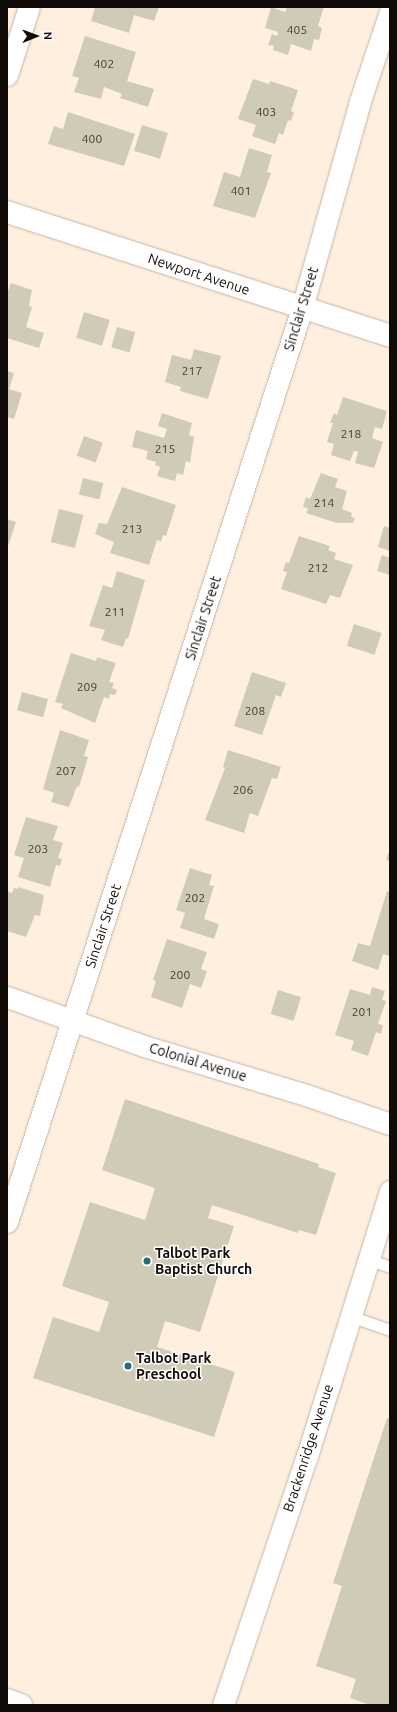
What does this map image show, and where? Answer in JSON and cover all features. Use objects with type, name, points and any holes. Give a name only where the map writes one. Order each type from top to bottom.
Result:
[{"type":"street","points":[[7,75],[29,7]]},
{"type":"street","name":"Sinclair Street","points":[[7,1222],[302,308],[360,101],[390,12]]},
{"type":"street","name":"Newport Avenue","points":[[7,212],[390,336]]},
{"type":"street","name":"Colonial Avenue","points":[[7,997],[144,1046],[306,1095],[390,1124]]},
{"type":"street","name":"Brackenridge Avenue","points":[[223,1705],[307,1456],[368,1259],[389,1197]]},
{"type":"street","points":[[7,1700],[21,1705]]},
{"type":"lane","points":[[368,1259],[390,1267]]},
{"type":"lane","points":[[350,1316],[390,1330]]},
{"type":"building","points":[[95,7],[159,7],[154,21],[134,15],[129,33],[91,21]]},
{"type":"building","points":[[271,7],[285,12],[287,7],[324,7],[318,26],[322,28],[319,40],[314,39],[311,51],[291,44],[288,55],[273,50],[274,46],[268,45],[272,34],[277,36],[278,32],[265,28]]},
{"type":"building","points":[[85,36],[136,52],[127,81],[154,89],[148,107],[120,98],[122,94],[104,87],[101,99],[74,92],[79,78],[72,76]]},
{"type":"building","points":[[253,79],[269,84],[270,81],[298,90],[291,111],[294,112],[291,121],[288,120],[283,135],[279,133],[275,144],[252,136],[256,125],[238,119]]},
{"type":"building","points":[[68,112],[135,134],[124,166],[48,144],[54,126],[63,129]]},
{"type":"building","points":[[142,125],[168,133],[160,159],[134,151]]},
{"type":"building","points":[[249,148],[272,155],[267,172],[271,173],[255,218],[213,206],[224,172],[240,177]]},
{"type":"building","points":[[11,283],[32,290],[29,306],[32,307],[26,327],[44,333],[39,348],[7,338],[7,294]]},
{"type":"building","points":[[84,312],[110,320],[102,346],[76,338]]},
{"type":"building","points":[[117,327],[135,332],[129,352],[111,347]]},
{"type":"building","points":[[194,349],[221,356],[208,399],[180,391],[181,387],[165,382],[172,355],[191,360]]},
{"type":"building","points":[[7,371],[14,373],[9,389],[22,393],[14,419],[7,417]]},
{"type":"building","points":[[343,397],[387,411],[382,429],[375,427],[372,438],[383,442],[374,468],[355,463],[358,452],[354,451],[350,461],[331,455],[334,444],[327,442],[333,423],[330,423],[334,413],[337,415]]},
{"type":"building","points":[[162,413],[192,423],[189,435],[194,437],[190,463],[186,461],[183,475],[177,473],[175,481],[157,476],[160,467],[155,465],[156,462],[146,459],[148,451],[132,447],[136,430],[164,438],[167,429],[158,426]]},
{"type":"building","points":[[84,436],[103,443],[96,463],[77,456]]},
{"type":"building","points":[[321,473],[338,479],[335,487],[347,491],[342,509],[352,513],[351,517],[355,518],[353,523],[337,523],[306,513],[308,508],[303,507],[306,497],[310,499]]},
{"type":"building","points":[[83,478],[103,483],[99,500],[79,494]]},
{"type":"building","points":[[122,487],[176,505],[166,536],[163,535],[161,542],[157,540],[149,565],[110,553],[114,542],[95,534],[99,523],[107,524]]},
{"type":"building","points":[[59,509],[83,515],[75,548],[51,542]]},
{"type":"building","points":[[7,519],[16,522],[7,549]]},
{"type":"building","points":[[384,526],[390,528],[390,551],[378,547]]},
{"type":"building","points":[[299,536],[330,546],[328,550],[336,553],[334,559],[353,565],[340,598],[330,595],[326,604],[281,589],[287,572],[283,571],[286,562],[289,563]]},
{"type":"building","points":[[382,555],[390,558],[390,575],[377,571]]},
{"type":"building","points":[[117,571],[145,580],[128,639],[126,638],[123,647],[101,640],[105,630],[89,626],[103,585],[112,588]]},
{"type":"building","points":[[354,624],[382,633],[374,655],[347,646]]},
{"type":"building","points":[[71,653],[96,661],[97,657],[116,663],[109,682],[114,683],[112,688],[117,690],[115,695],[110,694],[109,699],[104,697],[95,723],[61,708],[63,704],[55,702]]},
{"type":"building","points":[[252,672],[286,683],[281,697],[276,695],[262,735],[234,726]]},
{"type":"building","points":[[22,692],[48,699],[43,717],[17,710]]},
{"type":"building","points":[[60,730],[89,740],[84,756],[88,757],[79,787],[77,786],[69,807],[51,802],[54,793],[43,789]]},
{"type":"building","points":[[228,750],[281,767],[277,779],[272,778],[258,816],[250,813],[244,833],[205,820],[225,768],[223,767]]},
{"type":"building","points":[[26,817],[58,826],[53,840],[63,843],[58,858],[62,859],[60,866],[56,865],[50,887],[18,877],[24,858],[14,855]]},
{"type":"building","points":[[390,849],[390,861],[386,860]]},
{"type":"building","points":[[190,868],[212,875],[209,885],[214,886],[204,919],[219,924],[214,939],[180,928],[185,913],[176,910]]},
{"type":"building","points":[[18,887],[44,895],[40,916],[35,915],[26,937],[7,931],[7,891],[12,893],[14,888],[18,889]]},
{"type":"building","points":[[387,891],[390,892],[390,956],[383,954],[378,970],[352,961],[358,943],[370,946]]},
{"type":"building","points":[[167,939],[207,952],[201,969],[207,971],[201,988],[190,984],[182,1008],[151,997],[156,981],[153,980]]},
{"type":"building","points":[[372,987],[385,991],[382,1000],[386,1001],[378,1024],[383,1025],[381,1034],[376,1032],[368,1056],[351,1050],[354,1041],[335,1035],[350,989],[370,995]]},
{"type":"building","points":[[278,990],[301,997],[294,1021],[271,1014]]},
{"type":"building","name":"Talbot Park Baptist Church","points":[[125,1099],[319,1164],[318,1167],[336,1173],[316,1235],[299,1230],[298,1233],[212,1205],[208,1218],[234,1226],[200,1332],[165,1321],[157,1347],[235,1372],[214,1437],[33,1378],[53,1317],[99,1332],[109,1302],[62,1286],[90,1202],[145,1220],[155,1188],[102,1170]]},
{"type":"building","points":[[387,1418],[390,1419],[390,1705],[370,1705],[350,1698],[356,1679],[316,1666],[342,1586],[333,1583]]},
{"type":"place","name":"Talbot Park Baptist Church","points":[[147,1261]]},
{"type":"place","name":"Talbot Park Preschool","points":[[128,1366]]}]
